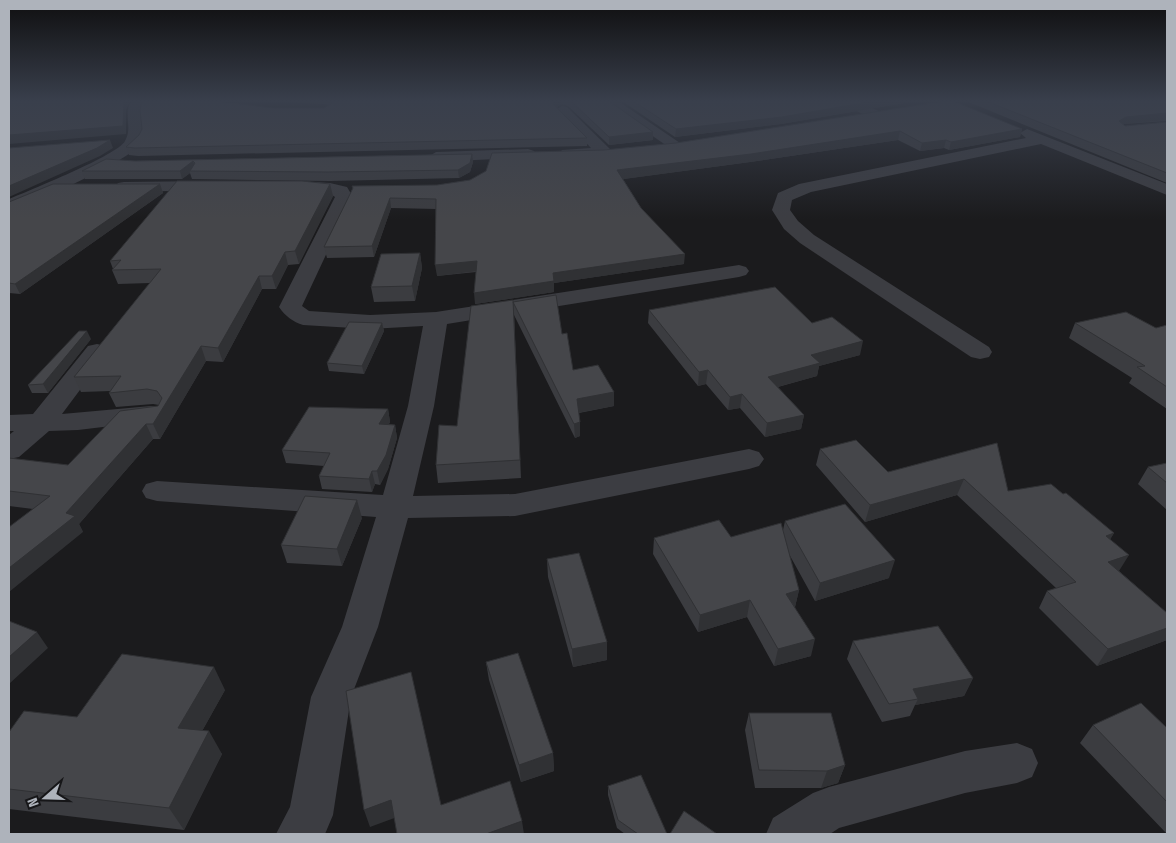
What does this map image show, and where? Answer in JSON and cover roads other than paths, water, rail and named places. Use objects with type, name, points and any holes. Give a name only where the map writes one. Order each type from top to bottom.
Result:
[{"type":"street","points":[[108,143],[131,140]]},
{"type":"street","points":[[9,206],[107,161],[131,146],[134,140]]},
{"type":"street","points":[[592,140],[604,152]]},
{"type":"street","points":[[648,147],[682,144],[676,140]]},
{"type":"street","points":[[980,352],[808,239],[791,225],[781,210],[784,197],[805,188],[1036,140]]},
{"type":"street","points":[[1046,140],[1167,190]]},
{"type":"street","points":[[417,157],[622,150]]},
{"type":"street","points":[[481,174],[484,155]]},
{"type":"street","points":[[107,161],[130,162]]},
{"type":"street","points":[[56,186],[233,186]]},
{"type":"street","points":[[278,186],[359,188]]},
{"type":"street","points":[[330,188],[341,191],[344,197],[290,307],[303,318],[370,322],[436,319],[739,271]]},
{"type":"street","points":[[299,834],[310,815],[331,697],[360,627],[395,507],[421,406],[436,319]]},
{"type":"street","points":[[9,450],[40,424],[113,331]]},
{"type":"street","points":[[9,423],[40,424],[152,414]]},
{"type":"street","points":[[157,491],[395,507],[515,504],[749,458]]},
{"type":"street","points":[[789,834],[829,809],[965,772],[1017,763]]}]
